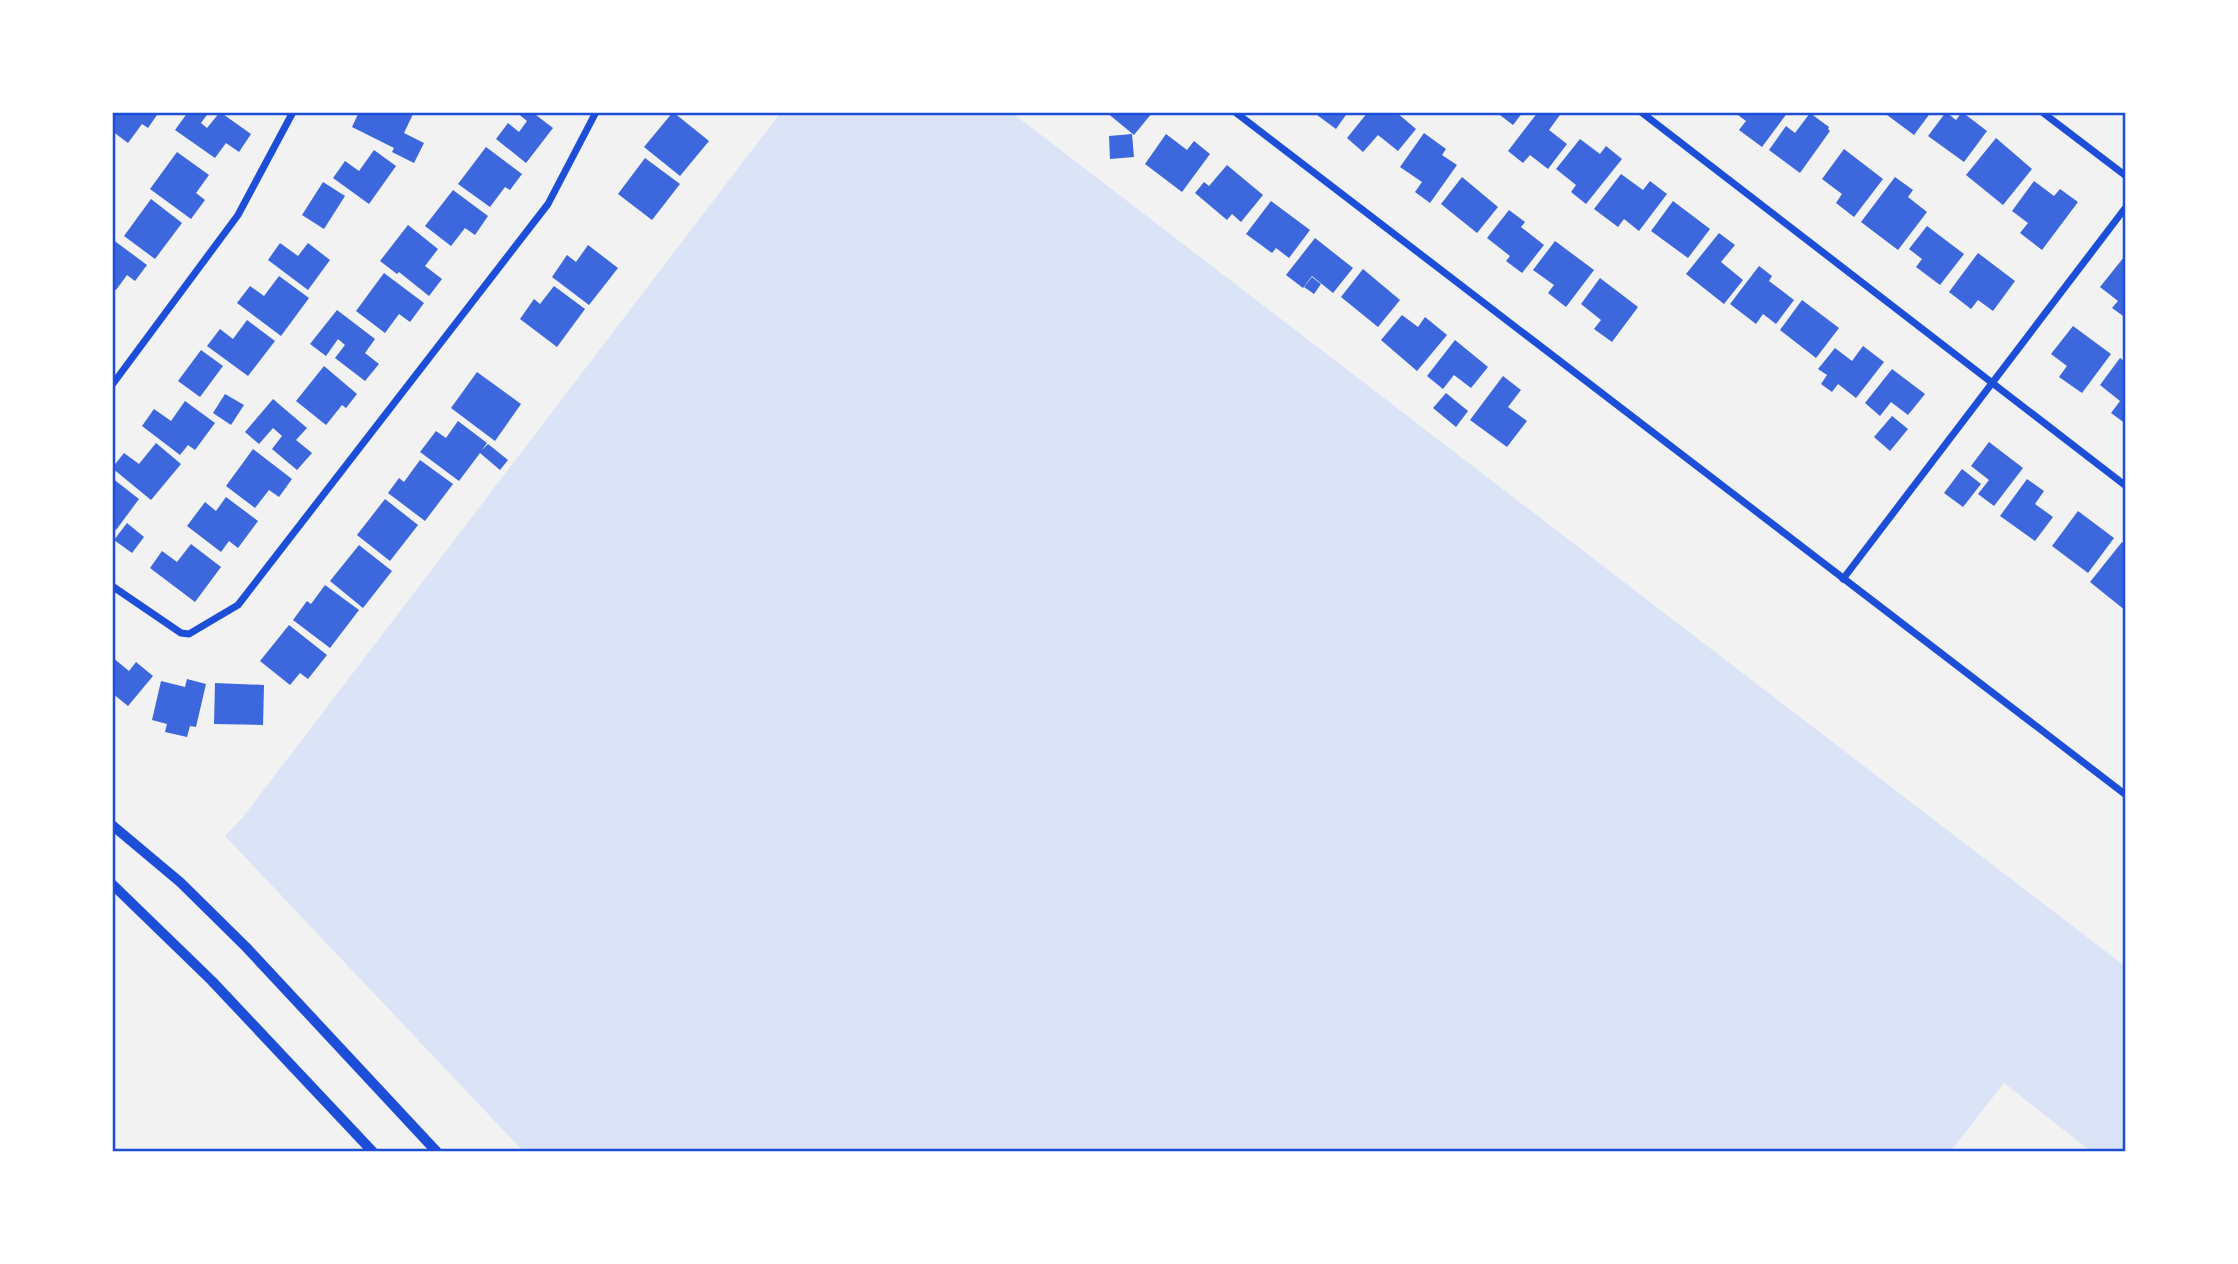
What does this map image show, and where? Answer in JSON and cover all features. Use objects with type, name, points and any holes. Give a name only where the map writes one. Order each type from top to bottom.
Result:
[{"type":"main road","points":[[112,825],[180,882],[246,947],[437,1152]]},
{"type":"main road","points":[[112,884],[212,981],[373,1152]]},
{"type":"street","points":[[112,385],[238,215],[293,112]]},
{"type":"street","points":[[112,586],[181,633],[189,634],[238,605],[548,204],[596,112]]},
{"type":"street","points":[[1235,112],[2126,795]]},
{"type":"street","points":[[1641,112],[2126,486]]},
{"type":"street","points":[[2042,112],[2126,176]]},
{"type":"street","points":[[1843,579],[2126,208]]},
{"type":"shaded area","points":[[781,112],[1011,112],[2126,967],[2126,1152],[2092,1152],[2004,1083],[1950,1152],[524,1152],[225,836],[243,817]]},
{"type":"building","points":[[112,112],[159,112],[148,128],[142,124],[128,143],[112,131]]},
{"type":"building","points":[[188,112],[209,112],[201,123],[207,128],[220,112],[251,134],[239,152],[226,143],[215,158],[175,130]]},
{"type":"building","points":[[359,112],[413,114],[404,133],[424,143],[414,163],[392,152],[394,148],[352,127]]},
{"type":"building","points":[[516,112],[532,112],[553,128],[526,163],[496,139],[508,123],[519,132],[527,121]]},
{"type":"building","points":[[673,112],[709,141],[680,176],[644,147]]},
{"type":"building","points":[[1106,112],[1151,112],[1152,113],[1134,135]]},
{"type":"building","points":[[1313,112],[1348,112],[1336,129]]},
{"type":"building","points":[[1368,112],[1396,112],[1416,129],[1398,151],[1378,135],[1363,152],[1347,138]]},
{"type":"building","points":[[1496,112],[1523,112],[1513,125]]},
{"type":"building","points":[[1538,112],[1562,112],[1549,130],[1567,144],[1548,169],[1530,155],[1523,163],[1508,151]]},
{"type":"building","points":[[1734,112],[1788,112],[1762,147],[1739,130],[1746,121]]},
{"type":"building","points":[[1883,112],[1931,112],[1914,135]]},
{"type":"building","points":[[1946,112],[1956,120],[1962,112],[1987,131],[1964,162],[1928,136]]},
{"type":"building","points":[[1810,113],[1829,127],[1830,131],[1800,173],[1769,150],[1786,126],[1795,133]]},
{"type":"building","points":[[1424,133],[1446,149],[1442,155],[1457,165],[1430,203],[1415,192],[1422,182],[1400,167]]},
{"type":"building","points":[[1132,134],[1134,157],[1110,159],[1109,136]]},
{"type":"building","points":[[1166,134],[1187,150],[1194,141],[1210,154],[1182,192],[1145,164]]},
{"type":"building","points":[[1996,138],[2032,169],[2003,205],[1966,175]]},
{"type":"building","points":[[1580,139],[1600,154],[1606,146],[1622,159],[1586,204],[1571,192],[1576,185],[1556,169]]},
{"type":"building","points":[[486,147],[522,174],[510,190],[505,187],[490,207],[458,184]]},
{"type":"building","points":[[1844,149],[1883,179],[1854,217],[1836,203],[1842,194],[1822,179]]},
{"type":"building","points":[[374,150],[396,166],[369,204],[333,178],[345,161],[359,171]]},
{"type":"building","points":[[177,152],[209,175],[196,193],[205,200],[191,219],[150,189]]},
{"type":"building","points":[[645,158],[680,184],[652,220],[618,194]]},
{"type":"building","points":[[1227,165],[1263,195],[1241,222],[1232,214],[1227,220],[1195,193],[1204,182],[1209,186]]},
{"type":"building","points":[[1621,174],[1643,190],[1650,181],[1667,194],[1639,231],[1624,219],[1618,227],[1594,209]]},
{"type":"building","points":[[1462,177],[1498,207],[1477,233],[1441,204]]},
{"type":"building","points":[[1895,177],[1913,190],[1908,197],[1927,212],[1898,250],[1861,222]]},
{"type":"building","points":[[2034,181],[2054,196],[2060,189],[2078,202],[2042,250],[2020,233],[2028,223],[2012,211]]},
{"type":"building","points":[[323,182],[345,196],[324,229],[302,215]]},
{"type":"building","points":[[453,190],[488,216],[475,235],[465,228],[451,246],[425,226]]},
{"type":"building","points":[[151,199],[182,223],[155,259],[124,236]]},
{"type":"building","points":[[1271,201],[1310,230],[1289,258],[1276,248],[1272,253],[1246,234]]},
{"type":"building","points":[[1673,201],[1710,229],[1688,258],[1651,231]]},
{"type":"building","points":[[1509,210],[1525,222],[1521,227],[1544,245],[1522,273],[1506,261],[1510,256],[1487,238]]},
{"type":"building","points":[[408,225],[438,249],[425,266],[442,279],[429,296],[380,261]]},
{"type":"building","points":[[1927,226],[1964,254],[1940,285],[1916,267],[1922,259],[1909,249]]},
{"type":"building","points":[[1719,233],[1735,245],[1721,262],[1743,280],[1724,304],[1686,274]]},
{"type":"building","points":[[1315,238],[1353,268],[1333,293],[1312,276],[1303,288],[1286,275]]},
{"type":"building","points":[[112,239],[147,265],[135,281],[127,275],[116,290],[112,287]]},
{"type":"building","points":[[1555,241],[1594,270],[1566,307],[1548,293],[1554,285],[1533,270]]},
{"type":"building","points":[[280,243],[298,256],[308,243],[330,260],[308,290],[268,260]]},
{"type":"building","points":[[588,245],[618,268],[589,305],[552,277],[567,255],[576,262]]},
{"type":"building","points":[[1978,253],[2015,281],[1993,311],[1978,300],[1971,309],[1949,292]]},
{"type":"building","points":[[2124,257],[2126,318],[2112,308],[2118,301],[2100,287]]},
{"type":"building","points":[[1759,266],[1772,276],[1769,281],[1794,300],[1776,324],[1763,314],[1756,324],[1730,304]]},
{"type":"building","points":[[1363,269],[1400,300],[1378,327],[1341,297]]},
{"type":"building","points":[[384,273],[424,303],[410,322],[399,314],[385,333],[356,311]]},
{"type":"building","points":[[279,276],[309,298],[281,336],[237,303],[250,286],[264,296]]},
{"type":"building","points":[[1312,277],[1321,284],[1314,294],[1304,287]]},
{"type":"building","points":[[1600,278],[1638,307],[1612,342],[1594,329],[1601,320],[1581,304]]},
{"type":"building","points":[[554,286],[585,309],[557,347],[520,319],[534,299],[540,304]]},
{"type":"building","points":[[1802,300],[1839,328],[1816,358],[1780,330]]},
{"type":"building","points":[[337,310],[375,339],[365,353],[379,364],[365,381],[335,358],[345,345],[338,339],[326,356],[310,344]]},
{"type":"building","points":[[1402,315],[1418,327],[1425,317],[1447,335],[1417,371],[1381,340]]},
{"type":"building","points":[[247,320],[275,341],[248,376],[207,346],[220,329],[233,339]]},
{"type":"building","points":[[2073,326],[2111,354],[2082,393],[2059,377],[2067,366],[2051,354]]},
{"type":"building","points":[[1455,340],[1488,367],[1471,388],[1454,375],[1443,389],[1427,376]]},
{"type":"building","points":[[1863,346],[1884,362],[1856,398],[1838,384],[1832,392],[1821,384],[1827,375],[1818,369],[1835,348],[1852,361]]},
{"type":"building","points":[[201,350],[223,366],[200,397],[178,381]]},
{"type":"building","points":[[2120,358],[2126,362],[2126,424],[2111,413],[2120,401],[2100,385]]},
{"type":"building","points":[[324,366],[357,394],[346,408],[342,405],[326,425],[296,401]]},
{"type":"building","points":[[1892,369],[1925,394],[1908,415],[1891,402],[1880,416],[1865,403]]},
{"type":"building","points":[[477,372],[521,404],[495,441],[451,408]]},
{"type":"building","points":[[1503,376],[1521,390],[1508,407],[1527,421],[1507,447],[1470,420]]},
{"type":"building","points":[[1446,393],[1468,411],[1456,427],[1433,408]]},
{"type":"building","points":[[225,394],[244,405],[231,425],[213,413]]},
{"type":"building","points":[[273,399],[307,428],[296,440],[312,453],[297,470],[272,449],[282,436],[273,428],[259,444],[245,432]]},
{"type":"building","points":[[185,401],[215,423],[195,450],[188,445],[180,455],[142,426],[154,409],[171,421]]},
{"type":"building","points":[[1892,416],[1908,429],[1890,451],[1874,437]]},
{"type":"building","points":[[458,421],[487,443],[482,450],[488,444],[508,460],[500,470],[480,453],[459,481],[420,452],[436,431],[446,438]]},
{"type":"building","points":[[1989,442],[2023,468],[1994,506],[1978,494],[1989,480],[1971,466]]},
{"type":"building","points":[[156,443],[181,464],[151,500],[112,468],[124,453],[139,464]]},
{"type":"building","points":[[253,449],[292,479],[279,497],[269,490],[255,508],[226,486]]},
{"type":"building","points":[[420,460],[453,484],[425,521],[388,493],[399,478],[404,482]]},
{"type":"building","points":[[1962,469],[1981,484],[1963,507],[1944,493]]},
{"type":"building","points":[[112,478],[139,499],[116,530],[112,527]]},
{"type":"building","points":[[2027,479],[2044,491],[2035,504],[2053,517],[2035,541],[2000,516]]},
{"type":"building","points":[[226,497],[258,521],[238,548],[229,541],[221,552],[187,526],[205,502],[216,511]]},
{"type":"building","points":[[385,499],[418,525],[390,561],[357,535]]},
{"type":"building","points":[[2078,511],[2114,538],[2088,573],[2052,546]]},
{"type":"building","points":[[127,523],[144,537],[132,553],[114,540]]},
{"type":"building","points":[[2122,542],[2126,545],[2126,611],[2090,582]]},
{"type":"building","points":[[191,544],[221,567],[195,602],[150,568],[162,551],[177,562]]},
{"type":"building","points":[[359,545],[392,571],[363,608],[330,581]]},
{"type":"building","points":[[325,585],[359,610],[330,648],[293,620],[307,601],[311,604]]},
{"type":"building","points":[[289,625],[327,655],[308,679],[300,673],[290,685],[260,661]]},
{"type":"building","points":[[112,657],[129,671],[136,662],[153,676],[128,706],[112,693]]},
{"type":"building","points":[[187,679],[206,684],[196,727],[190,726],[187,737],[165,732],[167,724],[152,720],[161,681],[185,687]]},
{"type":"building","points":[[215,683],[264,685],[263,725],[214,724]]}]
